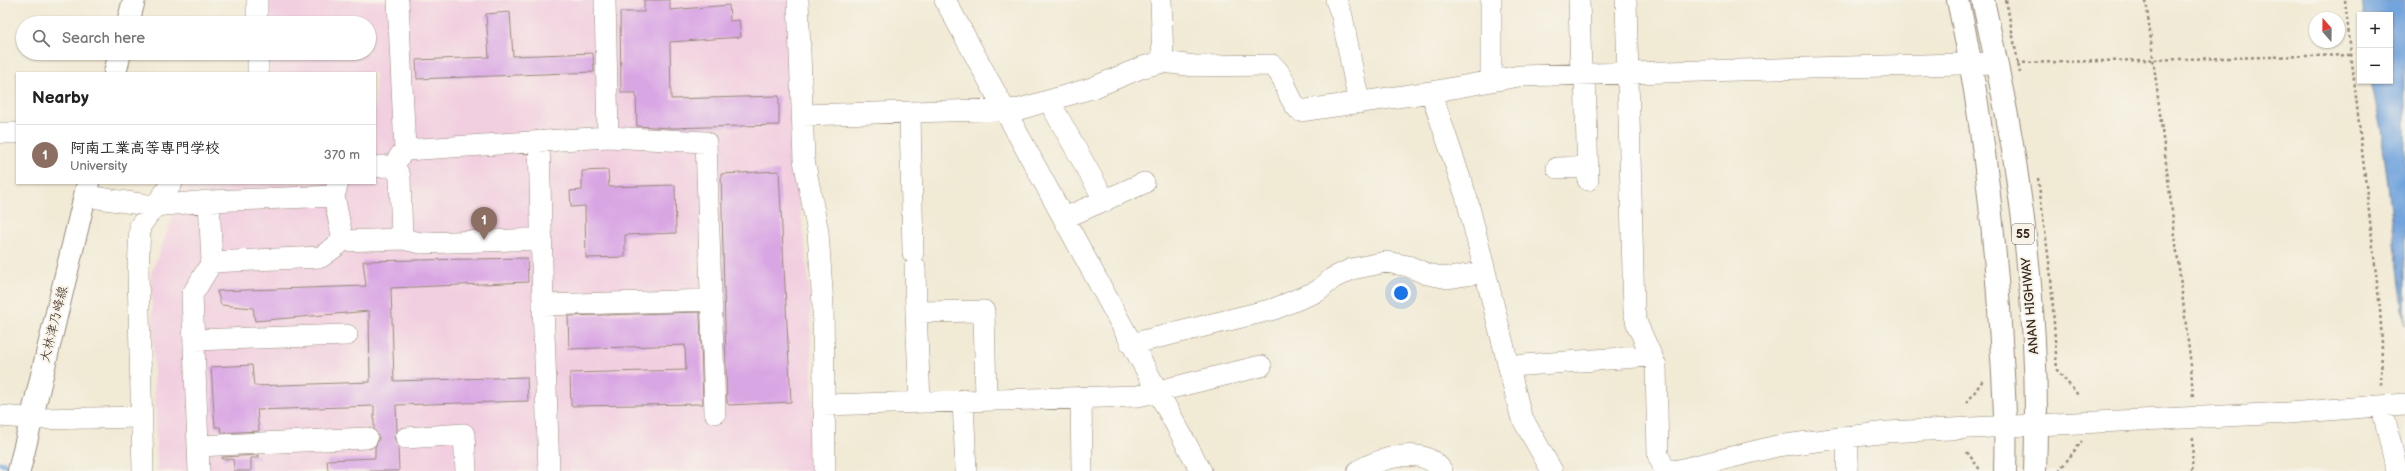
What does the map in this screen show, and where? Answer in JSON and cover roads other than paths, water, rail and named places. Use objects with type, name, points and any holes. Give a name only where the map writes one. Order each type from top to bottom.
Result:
[{"type":"main road","points":[[130,16],[134,0]]},
{"type":"main road","name":"55","points":[[1958,0],[1972,64],[1993,225],[2007,427],[2005,471]]},
{"type":"main road","name":"ANAN HIGHWAY","points":[[1983,0],[2016,169],[2032,319],[2036,425],[2034,471]]},
{"type":"main road","points":[[115,72],[118,60]]},
{"type":"main road","name":"大林津乃峰線","points":[[20,468],[30,418],[86,189]]},
{"type":"street","points":[[257,0],[257,16]]},
{"type":"street","points":[[398,0],[391,160],[400,177],[402,239]]},
{"type":"street","points":[[605,0],[608,137]]},
{"type":"street","points":[[798,0],[804,160],[818,232],[823,305],[823,405],[826,471]]},
{"type":"street","points":[[945,0],[1200,471]]},
{"type":"street","points":[[1161,0],[1163,62]]},
{"type":"street","points":[[1336,0],[1342,16],[1359,103]]},
{"type":"street","points":[[1491,0],[1491,80]]},
{"type":"street","points":[[1557,168],[1588,174],[1579,0]]},
{"type":"street","points":[[1626,0],[1634,311],[1637,324],[1656,366],[1658,455],[1664,468],[1674,470],[1777,446],[1848,436],[1966,427],[2007,427],[2194,418],[2394,405],[2396,471]]},
{"type":"street","points":[[258,60],[258,72]]},
{"type":"street","points":[[802,115],[910,114],[1020,109],[1092,88],[1143,67],[1163,62],[1195,66],[1272,66],[1281,73],[1292,104],[1300,111],[1431,92],[1519,76],[1583,73],[1996,64]]},
{"type":"street","points":[[1431,92],[1467,199],[1510,366],[1512,388],[1521,416],[1552,471]]},
{"type":"street","points":[[1049,101],[1104,201]]},
{"type":"street","points":[[910,114],[920,401]]},
{"type":"street","points":[[0,133],[16,133]]},
{"type":"street","points":[[391,160],[539,142],[608,137],[706,142],[715,413]]},
{"type":"street","points":[[539,142],[549,471]]},
{"type":"street","points":[[143,471],[138,266],[140,226],[171,184]]},
{"type":"street","points":[[1064,218],[1144,184]]},
{"type":"street","points":[[86,189],[154,206],[336,190],[343,241]]},
{"type":"street","points":[[199,471],[192,295],[212,262],[209,201]]},
{"type":"street","points":[[212,262],[321,257],[343,241],[402,239],[421,243],[542,239]]},
{"type":"street","points":[[1131,344],[1274,309],[1318,291],[1333,278],[1352,269],[1386,262],[1408,266],[1427,274],[1448,278],[1485,272]]},
{"type":"street","points":[[543,306],[711,300]]},
{"type":"street","points":[[916,312],[984,311],[986,400]]},
{"type":"street","points":[[194,340],[347,335]]},
{"type":"street","points":[[1510,366],[1651,356]]},
{"type":"street","points":[[823,405],[920,401],[1138,396],[1261,366]]},
{"type":"street","points":[[1081,397],[1082,471]]},
{"type":"street","points":[[963,400],[966,471]]},
{"type":"street","points":[[0,416],[30,418],[142,417]]},
{"type":"street","points":[[406,438],[464,434],[466,471]]},
{"type":"street","points":[[1847,471],[1848,436]]},
{"type":"street","points":[[198,446],[367,438]]},
{"type":"street","points":[[1358,471],[1390,458],[1418,456],[1430,458],[1442,471]]},
{"type":"water","points":[[2361,0],[2405,0],[2405,325],[2381,129],[2372,84],[2393,84],[2393,12],[2363,12]]},
{"type":"waterway","points":[[0,463],[5,464],[12,471]]},
{"type":"place","name":"阿南工業高等専門学校","points":[[484,240]]}]
